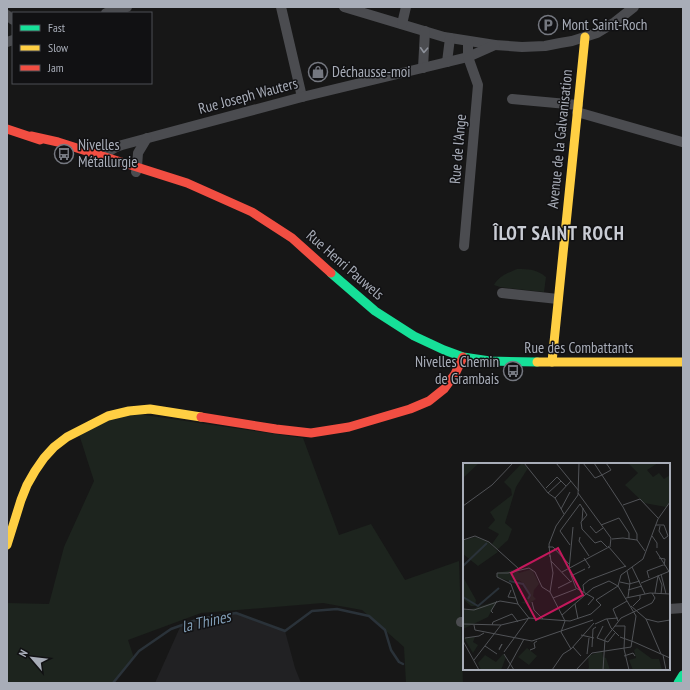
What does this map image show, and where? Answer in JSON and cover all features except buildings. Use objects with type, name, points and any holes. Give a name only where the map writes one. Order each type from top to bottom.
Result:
[{"type":"street","points":[[110,12],[127,7]]},
{"type":"street","points":[[281,7],[302,97]]},
{"type":"street","points":[[344,7],[444,37],[500,45],[522,46],[545,46],[572,41],[598,33],[634,7]]},
{"type":"street","points":[[402,24],[406,7]]},
{"type":"street","points":[[423,68],[425,31]]},
{"type":"street","name":"Avenue de la Galvanisation","points":[[552,362],[584,37]]},
{"type":"street","points":[[447,62],[450,38]]},
{"type":"street","name":"Rue de l'Ange","points":[[464,246],[478,85],[468,57],[468,41]]},
{"type":"street","name":"Rue Joseph Wauters","points":[[105,159],[111,150],[122,145],[302,97],[468,57],[500,45]]},
{"type":"street","points":[[512,99],[577,108],[682,142]]},
{"type":"street","name":"Rue Henri Pauwels","points":[[7,129],[31,136],[58,148],[105,159],[187,188],[209,192],[252,212],[292,238],[369,306],[397,325],[420,339],[444,350],[475,359]]},
{"type":"street","points":[[136,169],[138,152],[147,138]]},
{"type":"street","points":[[502,293],[558,299]]},
{"type":"street","points":[[7,545],[15,515],[27,484],[49,452],[66,438],[107,417],[124,412],[150,409],[276,429],[312,433],[349,427],[410,409],[429,401],[444,389],[455,374],[464,357]]},
{"type":"street","name":"Rue des Combattants","points":[[475,359],[490,361],[552,362],[683,362]]},
{"type":"street","points":[[670,609],[683,608]]},
{"type":"street","points":[[678,683],[683,675]]},
{"type":"shaded area","points":[[517,269],[532,270],[539,272],[546,277],[544,292],[494,285],[501,277]]},
{"type":"shaded area","points":[[124,412],[303,438],[339,535],[371,524],[405,580],[459,561],[463,683],[406,683],[404,647],[362,610],[323,603],[201,613],[128,640],[134,658],[113,683],[7,683],[7,603],[49,604],[64,547],[94,481],[78,431]]},
{"type":"shaded area","points":[[236,613],[285,631],[295,668],[301,683],[155,683],[181,625]]},
{"type":"waterway","name":"la Thines","points":[[113,683],[139,651],[171,629],[199,619],[236,613],[285,631],[312,611],[337,609],[369,616],[385,630],[391,650],[399,662],[403,664]]},
{"type":"traffic: fast","points":[[331,273],[375,311],[414,336],[444,350],[463,357],[490,361],[537,362]]},
{"type":"traffic: fast","points":[[678,683],[683,675]]},
{"type":"traffic: slow","points":[[552,362],[585,37]]},
{"type":"traffic: slow","points":[[537,362],[683,362]]},
{"type":"traffic: slow","points":[[7,545],[27,485],[44,458],[54,447],[67,437],[108,416],[129,411],[150,409],[201,417]]},
{"type":"traffic: jam","points":[[7,129],[40,140]]},
{"type":"traffic: jam","points":[[31,136],[58,142],[187,183],[252,212],[292,238],[331,273]]},
{"type":"traffic: jam","points":[[201,417],[311,433],[349,427],[410,409],[429,401],[444,389],[455,374],[463,357]]},
{"type":"place","name":"Mont Saint-Roch","points":[[548,25]]},
{"type":"place","name":"Déchausse-moi","points":[[318,72]]},
{"type":"place","name":"Nivelles Métallurgie","points":[[64,154]]},
{"type":"place","name":"Nivelles Chemin de Grambais","points":[[513,371]]},
{"type":"district","name":"ÎLOT SAINT ROCH","points":[[559,233]]}]
